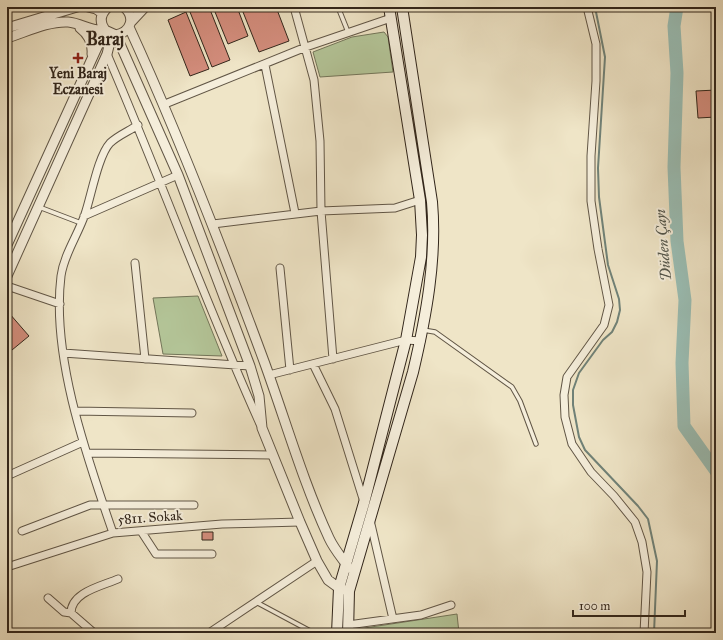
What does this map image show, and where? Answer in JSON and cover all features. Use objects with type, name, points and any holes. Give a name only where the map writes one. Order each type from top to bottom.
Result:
[{"type":"main road","points":[[337,633],[344,590],[346,563],[364,504],[406,340],[421,257],[422,235],[420,200],[389,7]]},
{"type":"main road","points":[[348,629],[344,590],[353,576],[413,372],[421,341],[434,253],[432,202],[402,7]]},
{"type":"street","points":[[7,28],[75,7]]},
{"type":"street","points":[[88,7],[103,10],[101,22],[109,32],[178,175],[250,366],[259,396],[262,428]]},
{"type":"street","points":[[124,7],[130,14],[130,25],[165,104],[213,224],[269,375],[299,464],[329,539],[346,563],[353,576]]},
{"type":"street","points":[[7,38],[50,24],[70,22],[93,31],[121,34],[146,7]]},
{"type":"street","points":[[294,7],[314,80],[320,142],[321,211],[333,358]]},
{"type":"street","points":[[587,7],[596,44],[596,81],[591,156],[591,202],[609,305],[604,325],[567,377],[564,395],[566,416],[572,444],[591,472],[614,496],[635,522],[642,542],[647,572],[644,633]]},
{"type":"street","points":[[165,104],[265,65],[306,47],[391,18]]},
{"type":"street","points":[[76,24],[87,33],[93,45],[92,56]]},
{"type":"street","points":[[7,276],[39,208],[107,54],[109,32]]},
{"type":"street","points":[[7,245],[92,56],[109,32]]},
{"type":"street","points":[[107,54],[138,125],[234,365],[262,428],[317,561],[328,580],[344,590]]},
{"type":"street","points":[[265,65],[295,214]]},
{"type":"street","points":[[113,532],[88,453],[83,442],[68,382],[63,353],[60,304],[61,276],[64,264],[83,219],[103,153],[110,143],[138,125]]},
{"type":"street","points":[[83,219],[178,175]]},
{"type":"street","points":[[213,224],[321,211],[395,208],[420,200]]},
{"type":"street","points":[[135,263],[145,359]]},
{"type":"street","points":[[280,268],[290,370]]},
{"type":"street","points":[[7,286],[60,304]]},
{"type":"street","points":[[269,375],[406,340],[421,341]]},
{"type":"street","points":[[63,353],[250,366]]},
{"type":"street","points":[[313,364],[335,409],[364,504]]},
{"type":"street","points":[[75,411],[192,413]]},
{"type":"street","points":[[7,476],[83,442]]},
{"type":"street","points":[[88,453],[272,455]]},
{"type":"street","points":[[22,531],[90,505],[194,505]]},
{"type":"street","points":[[370,519],[393,619]]},
{"type":"street","name":"5811. Sokak","points":[[7,566],[113,532],[222,524],[300,522]]},
{"type":"street","points":[[141,531],[156,554],[212,554]]},
{"type":"street","points":[[209,633],[317,561]]},
{"type":"street","points":[[71,613],[72,604],[80,595],[118,579]]},
{"type":"street","points":[[48,598],[64,612],[71,613],[94,633]]},
{"type":"street","points":[[348,629],[393,619],[421,615],[451,605]]},
{"type":"lane","points":[[338,7],[348,33]]},
{"type":"lane","points":[[39,208],[83,219]]},
{"type":"lane","points":[[422,330],[436,332],[512,388],[520,401],[536,444]]},
{"type":"lane","points":[[256,602],[314,633]]},
{"type":"green space","points":[[384,32],[388,37],[393,72],[320,77],[313,52],[352,37]]},
{"type":"green space","points":[[198,296],[222,356],[163,354],[153,298]]},
{"type":"green space","points":[[457,614],[459,633],[358,633],[358,629]]},
{"type":"building","points":[[188,7],[209,7],[230,60],[212,67]]},
{"type":"building","points":[[213,7],[237,7],[248,36],[228,44]]},
{"type":"building","points":[[241,7],[276,7],[289,41],[259,52]]},
{"type":"building","points":[[186,12],[209,69],[190,76],[168,20]]},
{"type":"building","points":[[716,90],[716,117],[698,118],[696,91]]},
{"type":"building","points":[[9,313],[29,336],[12,350],[7,344],[7,315]]},
{"type":"building","points":[[202,532],[213,532],[213,540],[202,540]]},
{"type":"waterway","points":[[595,7],[605,57],[598,168],[599,197],[608,265],[619,299],[620,310],[617,322],[612,332],[603,340],[579,373],[573,390],[573,405],[579,437],[585,450],[638,506],[648,519],[657,561],[654,633]]},
{"type":"waterway","name":"Düden Çayı","points":[[677,7],[674,26],[677,73],[674,167],[677,241],[685,300],[682,363],[684,426],[716,471]]},
{"type":"place","name":"Yeni Baraj Eczanesi","points":[[78,58]]},
{"type":"district","name":"Baraj","points":[[105,39]]}]
